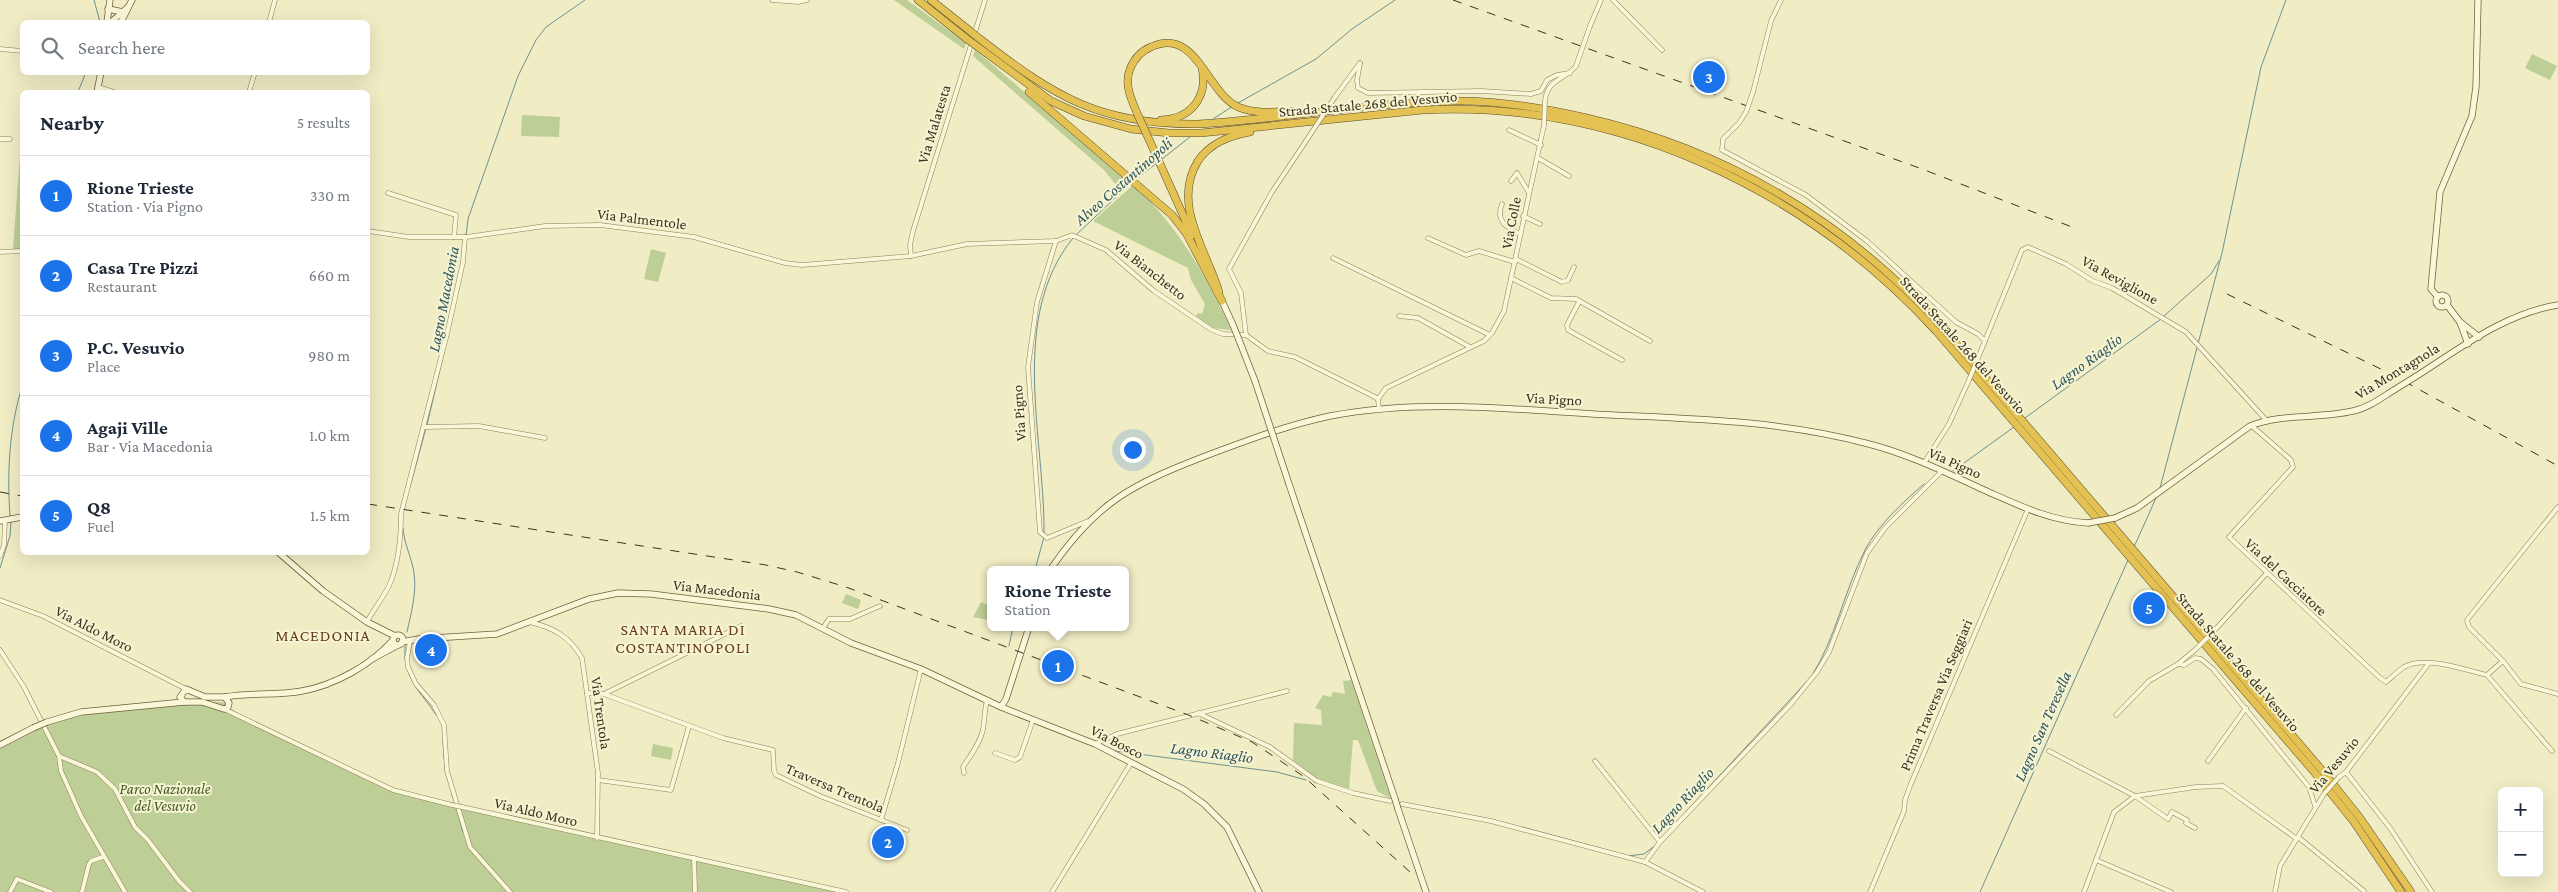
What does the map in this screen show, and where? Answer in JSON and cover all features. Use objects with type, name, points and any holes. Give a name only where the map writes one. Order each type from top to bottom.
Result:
[{"type":"highway","name":"Strada Statale 268 del Vesuvio","points":[[918,0],[1005,69],[1051,101],[1084,116],[1131,129],[1184,133],[1201,132],[1423,110],[1473,109],[1529,114],[1600,129],[1650,143],[1713,167],[1782,203],[1833,237],[1899,293],[1964,364],[2315,773],[2358,829],[2401,892]]},
{"type":"highway","name":"Strada Statale 268 del Vesuvio","points":[[931,0],[1042,85],[1086,108],[1138,121],[1218,123],[1422,103],[1474,102],[1530,107],[1603,122],[1666,140],[1716,160],[1785,196],[1831,226],[1882,266],[1942,327],[2321,769],[2360,818],[2410,892]]},
{"type":"highway","points":[[1222,302],[1130,96],[1128,78],[1134,61],[1146,49],[1164,43],[1174,44],[1191,52],[1218,90],[1230,102],[1240,108],[1263,112],[1333,111]]},
{"type":"highway","points":[[1086,108],[1148,119],[1176,118],[1191,111],[1201,97],[1204,80],[1201,65]]},
{"type":"highway","points":[[1005,69],[1028,91],[1159,201],[1181,225],[1222,302]]},
{"type":"highway","points":[[1222,302],[1188,207],[1189,186],[1201,157],[1215,144],[1242,133],[1308,125],[1346,117]]},
{"type":"street","points":[[107,20],[110,0]]},
{"type":"street","points":[[123,20],[132,0]]},
{"type":"street","points":[[270,20],[275,0]]},
{"type":"street","points":[[772,0],[798,2],[807,0]]},
{"type":"street","name":"Via Malatesta","points":[[911,256],[910,245],[913,231],[985,0]]},
{"type":"street","name":"Via Colle","points":[[1378,400],[1386,388],[1470,347],[1490,335],[1504,311],[1541,145],[1548,87],[1570,73],[1576,66],[1601,0]]},
{"type":"street","points":[[1613,0],[1662,50]]},
{"type":"street","points":[[1782,0],[1771,21],[1746,112],[1739,123],[1723,139],[1722,150],[1813,200],[1867,241],[1956,322],[1978,334],[1985,341],[1949,424],[1924,463]]},
{"type":"street","points":[[2478,0],[2472,116],[2438,200],[2431,288],[2438,297],[2446,297],[2447,305],[2460,322],[2479,337]]},
{"type":"street","points":[[113,20],[128,7]]},
{"type":"street","points":[[108,10],[123,12]]},
{"type":"street","points":[[0,48],[20,51]]},
{"type":"street","points":[[1379,409],[1378,400],[1296,357],[1268,351],[1246,335],[1241,293],[1228,267],[1272,192],[1360,63],[1357,85],[1358,88],[1368,93],[1481,91],[1531,94],[1540,91],[1547,80],[1557,75],[1570,73]]},
{"type":"street","points":[[98,90],[100,75]]},
{"type":"street","points":[[250,90],[254,75]]},
{"type":"street","points":[[1509,130],[1541,145]]},
{"type":"street","points":[[0,139],[10,140]]},
{"type":"street","points":[[1538,158],[1569,176]]},
{"type":"street","points":[[1511,181],[1517,173],[1529,193]]},
{"type":"street","points":[[388,194],[456,215],[454,236]]},
{"type":"street","points":[[1502,204],[1499,212],[1502,222],[1508,229],[1520,234]]},
{"type":"street","points":[[1524,216],[1540,224]]},
{"type":"street","name":"Via Palmentole","points":[[370,231],[409,238],[465,237],[546,226],[589,224],[694,237],[794,265],[911,256]]},
{"type":"street","name":"Via Bianchetto","points":[[911,256],[967,244],[1056,241],[1072,235],[1106,250],[1154,291],[1212,330],[1223,334],[1246,335]]},
{"type":"street","points":[[367,622],[391,582],[401,542],[401,514],[460,278],[465,237]]},
{"type":"street","points":[[1428,238],[1466,255],[1479,250],[1515,261],[1562,282],[1568,280],[1574,267]]},
{"type":"street","name":"Via Pigno","points":[[1056,241],[1037,302],[1028,367],[1040,532],[1046,538],[1088,521]]},
{"type":"street","name":"Via Reviglione","points":[[1985,341],[2000,300],[2024,247],[2035,249],[2093,281],[2112,288],[2186,332],[2267,421]]},
{"type":"street","points":[[0,252],[20,251]]},
{"type":"street","points":[[1333,258],[1490,335]]},
{"type":"street","points":[[1511,278],[1551,298],[1571,298],[1650,340]]},
{"type":"street","points":[[1222,302],[1255,382],[1354,679],[1392,800]]},
{"type":"street","points":[[1579,302],[1567,328],[1622,360]]},
{"type":"street","name":"Via Montagnola","points":[[2028,509],[2050,518],[2088,523],[2115,518],[2149,500],[2251,425],[2267,421],[2354,411],[2368,406],[2479,337],[2524,314],[2558,305]]},
{"type":"street","points":[[1399,316],[1418,318],[1470,347]]},
{"type":"street","points":[[2460,322],[2468,344]]},
{"type":"street","name":"Via Pigno","points":[[1053,566],[1068,544],[1088,521],[1130,488],[1178,466],[1300,423],[1379,409],[1415,406],[1474,407],[1773,425],[1862,442],[1899,452],[2028,509]]},
{"type":"street","name":"Via del Cacciatore","points":[[2251,425],[2291,460],[2293,467],[2229,537],[2266,574],[2386,682],[2404,667],[2429,662]]},
{"type":"street","points":[[424,427],[479,426],[545,438]]},
{"type":"street","points":[[1645,862],[1660,842],[1791,704],[1817,672],[1830,652],[1868,553],[1886,528],[1942,471]]},
{"type":"street","points":[[2558,507],[2467,620],[2468,627],[2521,684],[2558,694]]},
{"type":"street","name":"Prima Traversa Via Seggiari","points":[[1870,892],[1904,811],[1905,800],[1910,786],[2028,509]]},
{"type":"street","points":[[0,556],[4,546],[2,521],[20,517]]},
{"type":"street","points":[[1040,540],[1046,538]]},
{"type":"street","name":"Via Macedonia","points":[[281,555],[306,578],[367,622],[398,640],[410,641],[418,639]]},
{"type":"street","points":[[2116,715],[2148,681],[2178,664],[2196,649],[2266,574]]},
{"type":"street","name":"Via Macedonia","points":[[398,640],[497,634],[599,596],[639,593],[769,609],[796,615],[851,644],[921,669],[1000,708]]},
{"type":"street","name":"Via Aldo Moro","points":[[0,600],[43,616],[176,684],[183,695]]},
{"type":"street","points":[[823,628],[829,619],[850,619],[880,606]]},
{"type":"street","name":"Via Trentola","points":[[529,622],[554,630],[574,644],[582,658],[598,780],[597,838]]},
{"type":"street","points":[[604,694],[740,626]]},
{"type":"street","points":[[1000,708],[1006,699],[1028,631]]},
{"type":"street","points":[[183,695],[202,702],[226,704],[238,696],[302,691],[349,674],[398,640]]},
{"type":"street","points":[[410,641],[407,658],[408,667],[416,684],[434,705],[444,725],[447,771],[470,846],[510,892]]},
{"type":"street","points":[[0,650],[24,687],[59,756],[65,780],[103,857],[125,892]]},
{"type":"street","points":[[2178,664],[2184,665],[2195,658],[2201,659],[2219,675],[2309,787],[2315,806]]},
{"type":"street","points":[[2429,662],[2487,674],[2552,751]]},
{"type":"street","name":"Via Vesuvio","points":[[2275,892],[2280,866],[2315,806],[2339,777],[2346,772],[2429,662]]},
{"type":"street","points":[[2487,674],[2502,662]]},
{"type":"street","points":[[881,820],[894,779],[921,669]]},
{"type":"street","points":[[1095,744],[1117,734],[1287,691]]},
{"type":"street","name":"Traversa Trentola","points":[[588,694],[604,694],[723,738],[773,750],[774,771],[776,775],[820,796],[906,830]]},
{"type":"street","points":[[0,745],[47,722],[81,712],[172,702],[183,695],[208,698],[226,704]]},
{"type":"street","points":[[964,773],[963,767],[976,747],[983,728],[983,716],[987,701]]},
{"type":"street","name":"Via Aldo Moro","points":[[226,704],[234,714],[393,790],[597,838],[846,892]]},
{"type":"street","name":"Via Bosco","points":[[1000,708],[1095,744],[1183,789],[1196,798],[1221,822],[1234,838],[1260,892]]},
{"type":"street","points":[[2208,760],[2246,708]]},
{"type":"street","points":[[1198,713],[1270,747],[1318,781],[1353,793],[1392,800],[1400,807],[1426,892]]},
{"type":"street","points":[[995,753],[1015,760],[1020,757],[1033,720]]},
{"type":"street","points":[[598,780],[671,790],[689,726]]},
{"type":"street","points":[[2049,751],[2135,796],[2168,820],[2172,812],[2188,820],[2186,823],[2195,828]]},
{"type":"street","points":[[59,756],[97,772],[115,789],[135,827],[148,840],[179,881],[190,892]]},
{"type":"street","points":[[1596,761],[1660,842]]},
{"type":"street","points":[[1052,892],[1131,764]]},
{"type":"street","points":[[2346,772],[2390,828],[2432,892]]},
{"type":"street","points":[[2084,892],[2114,812],[2135,796],[2196,787],[2223,786],[2297,838],[2364,891]]},
{"type":"street","points":[[1400,807],[1491,821],[1645,862],[1703,892]]},
{"type":"street","points":[[82,892],[89,864],[95,858],[103,857]]},
{"type":"street","points":[[694,858],[695,892]]},
{"type":"street","points":[[2096,860],[2171,892]]},
{"type":"street","points":[[10,892],[17,879],[51,892]]},
{"type":"green space","points":[[894,0],[907,0],[966,43],[964,49]]},
{"type":"green space","points":[[975,50],[1130,181],[1120,190],[1104,170],[973,56]]},
{"type":"green space","points":[[2532,54],[2557,66],[2550,80],[2525,68]]},
{"type":"green space","points":[[522,115],[560,117],[559,137],[521,136]]},
{"type":"green space","points":[[20,155],[20,249],[13,249]]},
{"type":"green space","points":[[1133,185],[1163,216],[1190,252],[1231,330],[1212,328],[1196,316],[1198,313],[1202,314],[1205,304],[1191,280],[1188,268],[1093,221]]},
{"type":"green space","points":[[651,249],[666,253],[658,282],[644,279]]},
{"type":"green space","points":[[846,594],[861,600],[858,609],[842,603]]},
{"type":"green space","points":[[981,602],[987,605],[987,620],[973,617]]},
{"type":"green space","points":[[1351,680],[1391,799],[1377,791],[1358,740],[1353,740],[1349,789],[1318,779],[1293,760],[1294,723],[1322,725],[1321,710],[1315,708],[1323,695],[1331,697],[1333,692],[1345,694],[1343,681]]},
{"type":"green space","name":"Parco Nazionale del Vesuvio","points":[[169,701],[223,702],[237,713],[391,787],[435,799],[851,892],[0,892],[0,741],[66,713],[107,706]]},
{"type":"green space","points":[[653,744],[673,748],[671,760],[651,756]]},
{"type":"waterway","points":[[94,0],[99,20]]},
{"type":"waterway","name":"Lagno Macedonia","points":[[466,236],[468,219],[518,76],[536,40],[546,27],[585,0]]},
{"type":"waterway","name":"Alveo Costantinopoli","points":[[1238,103],[1316,59],[1352,29],[1395,0]]},
{"type":"waterway","points":[[2160,488],[2222,253],[2261,67],[2286,0]]},
{"type":"waterway","points":[[79,90],[85,75]]},
{"type":"waterway","name":"Alveo Costantinopoli","points":[[1213,119],[1233,106]]},
{"type":"waterway","name":"Alveo Costantinopoli","points":[[1162,159],[1190,137]]},
{"type":"waterway","name":"Alveo Costantinopoli","points":[[1136,179],[1157,163]]},
{"type":"waterway","name":"Alveo Costantinopoli","points":[[1076,235],[1131,183]]},
{"type":"waterway","name":"Alveo Costantinopoli","points":[[1044,533],[1034,380],[1036,342],[1041,305],[1053,270],[1073,238]]},
{"type":"waterway","name":"Lagno Riaglio","points":[[2164,316],[2211,274],[2219,261]]},
{"type":"waterway","name":"Lagno Macedonia","points":[[427,425],[453,314]]},
{"type":"waterway","name":"Lagno Riaglio","points":[[2025,418],[2161,319]]},
{"type":"waterway","points":[[10,516],[10,451],[14,419],[20,395]]},
{"type":"waterway","name":"Lagno Riaglio","points":[[1953,471],[2014,427]]},
{"type":"waterway","name":"Lagno Macedonia","points":[[410,487],[426,428]]},
{"type":"waterway","name":"Lagno Riaglio","points":[[1670,829],[1811,677],[1834,630],[1851,582],[1870,541],[1892,514],[1924,484]]},
{"type":"waterway","points":[[2134,547],[2156,498]]},
{"type":"waterway","points":[[0,568],[10,536],[11,522]]},
{"type":"waterway","name":"Lagno Macedonia","points":[[403,528],[415,580],[413,603],[407,632]]},
{"type":"waterway","name":"Alveo Costantinopoli","points":[[1036,566],[1044,537]]},
{"type":"waterway","name":"Lagno San Teresella","points":[[1980,892],[2128,560]]},
{"type":"waterway","name":"Alveo Costantinopoli","points":[[1009,646],[1012,631]]},
{"type":"waterway","points":[[405,646],[405,657],[410,676],[437,716]]},
{"type":"waterway","points":[[443,741],[445,769]]},
{"type":"waterway","name":"Lagno Riaglio","points":[[1115,751],[1277,772],[1306,780]]},
{"type":"waterway","name":"Lagno Riaglio","points":[[1314,782],[1320,784]]},
{"type":"waterway","points":[[452,795],[455,803]]},
{"type":"waterway","points":[[456,807],[463,832]]},
{"type":"waterway","name":"Lagno Riaglio","points":[[1427,807],[1489,819]]},
{"type":"waterway","name":"Lagno Riaglio","points":[[1522,827],[1607,850]]},
{"type":"waterway","name":"Lagno Riaglio","points":[[1628,856],[1644,854],[1656,845]]},
{"type":"waterway","points":[[472,851],[489,871]]},
{"type":"railway","points":[[1453,0],[1922,169],[2072,227]]},
{"type":"railway","points":[[2227,294],[2391,374],[2558,466]]},
{"type":"railway","points":[[0,492],[20,496]]},
{"type":"railway","points":[[370,504],[766,565],[846,587],[1191,716],[1252,742],[1303,776],[1410,872]]},
{"type":"place","name":"P.C. Vesuvio","points":[[1709,77]]},
{"type":"place","name":"Q8","points":[[2149,608]]},
{"type":"place","name":"Agaji Ville","points":[[431,650]]},
{"type":"place","name":"Rione Trieste","points":[[1058,666]]},
{"type":"place","name":"Casa Tre Pizzi","points":[[888,842]]},
{"type":"district","name":"MACEDONIA","points":[[323,635]]},
{"type":"district","name":"SANTA MARIA DI COSTANTINOPOLI","points":[[683,638]]}]
